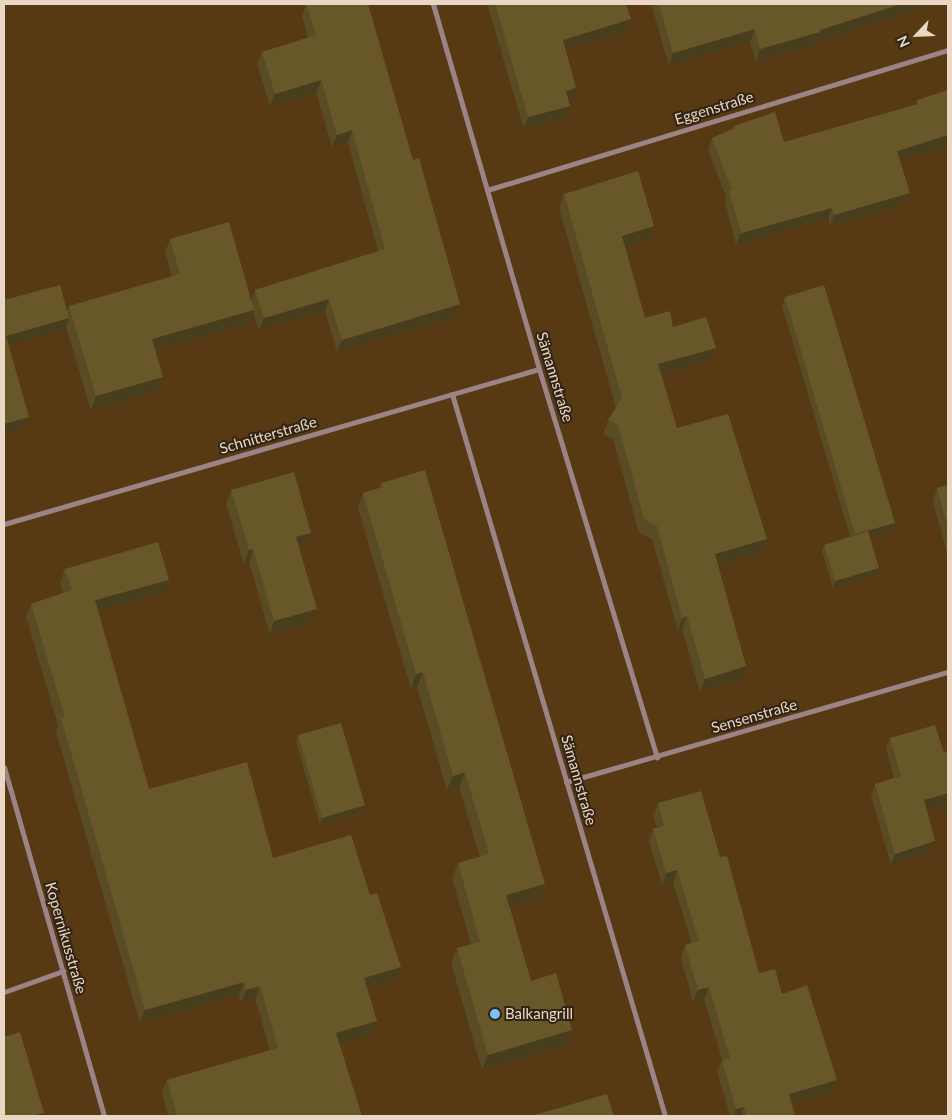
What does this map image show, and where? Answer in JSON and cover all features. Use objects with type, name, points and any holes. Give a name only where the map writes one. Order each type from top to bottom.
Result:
[{"type":"street","name":"Sämannstraße","points":[[433,4],[539,369],[657,757]]},
{"type":"street","name":"Eggenstraße","points":[[487,190],[948,50]]},
{"type":"street","name":"Schnitterstraße","points":[[4,524],[539,369]]},
{"type":"street","name":"Sämannstraße","points":[[452,394],[665,1116]]},
{"type":"street","name":"Sensenstraße","points":[[566,782],[948,672]]},
{"type":"street","name":"Kopernikusstraße","points":[[4,767],[104,1116]]},
{"type":"street","points":[[4,992],[63,971]]},
{"type":"building","points":[[306,4],[368,4],[413,160],[419,158],[460,304],[342,340],[329,299],[264,318],[255,290],[385,249],[352,130],[337,135],[321,80],[275,94],[262,52],[316,35]]},
{"type":"building","points":[[495,4],[626,4],[631,19],[563,40],[576,88],[566,91],[570,106],[528,117]]},
{"type":"building","points":[[659,4],[901,4],[820,30],[820,32],[760,49],[755,29],[673,53]]},
{"type":"building","points":[[948,90],[948,135],[897,151],[910,193],[834,215],[832,208],[741,233],[729,191],[732,190],[712,138],[735,128],[734,126],[775,112],[784,142],[918,104],[917,100]]},
{"type":"building","points":[[638,171],[654,226],[622,236],[645,318],[670,311],[673,327],[706,317],[716,348],[658,364],[677,428],[728,414],[767,539],[715,554],[746,666],[705,679],[687,616],[682,618],[657,526],[644,519],[618,425],[608,420],[622,398],[564,194]]},
{"type":"building","points":[[229,222],[254,310],[152,339],[163,377],[96,396],[69,306],[180,274],[170,239]]},
{"type":"building","points":[[60,285],[69,318],[6,336],[29,417],[4,424],[4,300]]},
{"type":"building","points":[[824,285],[895,523],[855,534],[785,297]]},
{"type":"building","points":[[425,470],[545,884],[506,895],[531,981],[556,973],[572,1030],[488,1055],[457,948],[480,942],[458,863],[489,854],[465,772],[453,776],[423,672],[416,674],[363,493],[383,487],[381,483]]},
{"type":"building","points":[[294,472],[311,533],[296,537],[317,609],[274,621],[253,549],[249,550],[231,490]]},
{"type":"building","points":[[948,485],[948,528],[937,488]]},
{"type":"building","points":[[868,531],[879,568],[835,581],[824,545]]},
{"type":"building","points":[[158,542],[169,580],[95,600],[149,789],[247,762],[273,858],[351,835],[370,895],[377,893],[401,967],[364,978],[377,1021],[336,1033],[362,1116],[177,1116],[167,1080],[278,1048],[260,986],[246,990],[244,982],[145,1010],[61,718],[65,718],[31,604],[72,590],[65,569]]},
{"type":"building","points":[[341,723],[365,805],[322,818],[298,735]]},
{"type":"building","points":[[935,725],[944,753],[948,751],[948,793],[924,800],[935,841],[895,854],[875,784],[901,776],[890,738]]},
{"type":"building","points":[[701,791],[720,857],[727,856],[759,973],[775,969],[782,994],[807,985],[837,1080],[789,1094],[795,1116],[747,1116],[744,1107],[736,1109],[722,1060],[730,1058],[709,987],[698,990],[685,945],[699,941],[677,870],[666,873],[653,829],[664,826],[658,803]]},
{"type":"building","points":[[20,1032],[44,1113],[31,1116],[4,1116],[4,1037]]},
{"type":"building","points":[[607,1094],[614,1116],[531,1116]]},
{"type":"place","name":"Balkangrill","points":[[495,1014]]}]
